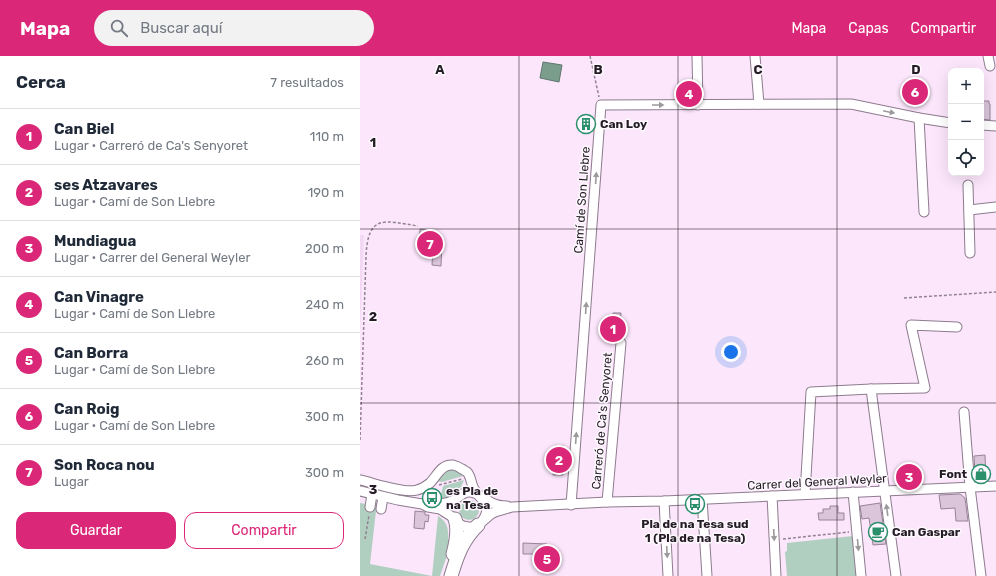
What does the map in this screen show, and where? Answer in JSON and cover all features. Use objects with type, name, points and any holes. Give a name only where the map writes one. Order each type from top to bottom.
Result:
[{"type":"highway","points":[[446,576],[454,553],[456,541],[457,527],[454,519]]},
{"type":"highway","points":[[451,576],[463,544],[471,531],[481,523]]},
{"type":"street","points":[[697,56],[698,105]]},
{"type":"street","points":[[755,56],[759,104]]},
{"type":"street","points":[[988,56],[990,66]]},
{"type":"street","points":[[601,105],[851,104],[948,123]]},
{"type":"street","name":"Camí de Son Llebre","points":[[571,505],[601,105]]},
{"type":"street","points":[[920,118],[924,212]]},
{"type":"street","points":[[984,125],[996,126]]},
{"type":"street","points":[[968,185],[970,253]]},
{"type":"street","points":[[969,210],[996,207]]},
{"type":"street","points":[[805,494],[811,392],[925,388],[911,326],[957,327]]},
{"type":"street","name":"Carreró de Ca's Senyoret","points":[[607,502],[621,343]]},
{"type":"street","points":[[871,389],[896,576]]},
{"type":"street","points":[[964,412],[970,487],[981,576]]},
{"type":"street","points":[[360,480],[401,490],[414,491],[426,486],[440,470],[447,466],[455,466],[468,473],[473,487],[484,500],[487,511],[486,516],[481,523]]},
{"type":"street","points":[[454,519],[452,514],[453,504],[466,483],[463,470]]},
{"type":"street","name":"Carrer del General Weyler","points":[[512,507],[996,486]]},
{"type":"street","points":[[360,491],[422,504],[442,510],[462,526],[468,527],[473,527],[481,523],[495,512],[512,507]]},
{"type":"street","points":[[422,504],[445,503],[469,492],[475,493],[497,505],[512,507]]},
{"type":"street","points":[[853,492],[861,576]]},
{"type":"street","points":[[370,507],[372,494]]},
{"type":"street","points":[[772,496],[776,576]]},
{"type":"street","points":[[381,509],[383,497]]},
{"type":"street","points":[[702,499],[707,576]]},
{"type":"street","points":[[664,501],[668,576]]},
{"type":"path","points":[[590,56],[601,105]]},
{"type":"path","points":[[360,440],[367,240],[372,230],[381,222],[418,226]]},
{"type":"path","points":[[904,298],[996,292]]},
{"type":"path","points":[[366,539],[370,507]]},
{"type":"path","points":[[774,539],[857,532]]},
{"type":"shaded area","points":[[543,62],[562,65],[559,82],[540,78]]},
{"type":"shaded area","points":[[360,235],[364,235],[360,333]]},
{"type":"shaded area","points":[[453,468],[463,474],[463,476],[442,482],[437,481],[444,471]]},
{"type":"shaded area","points":[[464,480],[461,487],[451,497],[440,500],[443,486]]},
{"type":"shaded area","points":[[469,500],[476,503],[479,510],[476,517],[469,520],[462,517],[459,510],[462,503]]},
{"type":"shaded area","points":[[377,502],[370,564],[432,576],[360,576],[360,503],[374,505]]},
{"type":"shaded area","points":[[438,516],[444,520],[448,529],[448,539],[452,541],[440,576],[432,576]]},
{"type":"shaded area","points":[[853,536],[857,576],[787,576],[785,552],[787,551],[787,543]]},
{"type":"building","points":[[681,82],[692,82],[692,99],[686,99],[686,91],[680,91]]},
{"type":"building","points":[[907,82],[924,82],[924,102],[913,102],[913,99],[910,99],[910,88],[907,88]]},
{"type":"building","points":[[984,101],[989,101],[990,104],[990,120],[984,119]]},
{"type":"building","points":[[420,229],[432,230],[431,239],[442,240],[441,266],[432,265],[433,249],[419,248]]},
{"type":"building","points":[[613,313],[621,313],[620,336],[606,335],[607,322],[612,323]]},
{"type":"building","points":[[555,446],[564,446],[563,475],[553,475]]},
{"type":"building","points":[[985,455],[986,480],[983,481],[975,474],[974,456]]},
{"type":"building","points":[[915,469],[917,484],[903,484],[901,470]]},
{"type":"building","points":[[960,494],[965,498],[968,521],[956,521],[955,508],[941,509],[939,495]]},
{"type":"building","name":"Can Gaspar","points":[[880,503],[886,544],[873,545],[869,518],[862,519],[860,506]]},
{"type":"building","points":[[830,506],[838,506],[838,513],[844,513],[844,520],[819,520],[818,513],[823,513],[823,509],[830,509]]},
{"type":"building","points":[[415,511],[425,512],[425,515],[429,515],[428,522],[425,521],[424,529],[414,528]]},
{"type":"building","points":[[523,543],[547,544],[547,554],[523,554]]},
{"type":"place","name":"Can Roig","points":[[915,92]]},
{"type":"place","name":"Can Vinagre","points":[[689,94]]},
{"type":"place","name":"Can Loy","points":[[586,124]]},
{"type":"place","name":"Son Roca nou","points":[[430,244]]},
{"type":"place","name":"Can Biel","points":[[613,329]]},
{"type":"place","name":"ses Atzavares","points":[[559,460]]},
{"type":"place","name":"Font","points":[[981,474]]},
{"type":"place","name":"Mundiagua","points":[[909,477]]},
{"type":"place","name":"es Pla de na Tesa","points":[[432,498]]},
{"type":"place","name":"Pla de na Tesa sud 1 (Pla de na Tesa)","points":[[695,504]]},
{"type":"place","name":"Can Gaspar","points":[[878,532]]},
{"type":"place","name":"Can Borra","points":[[547,559]]}]
